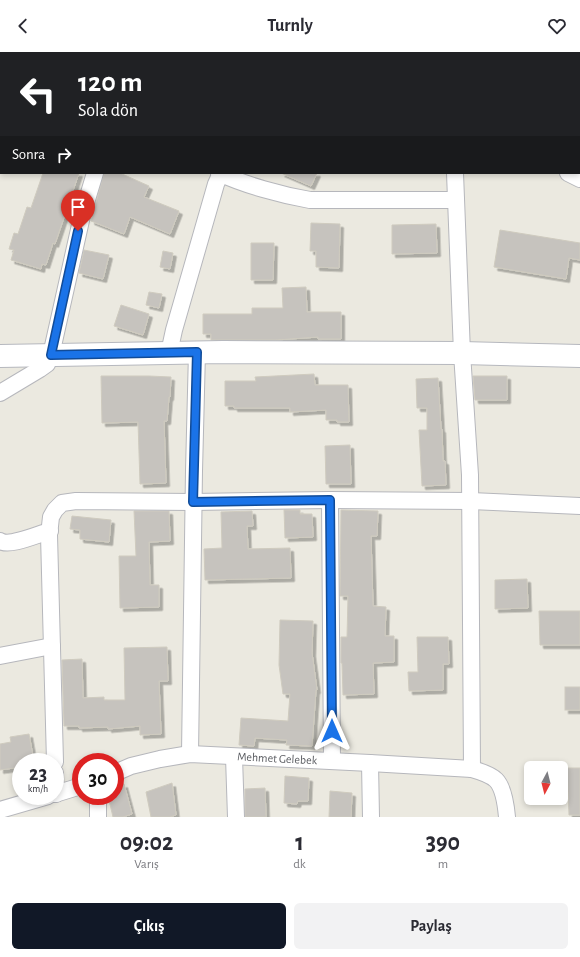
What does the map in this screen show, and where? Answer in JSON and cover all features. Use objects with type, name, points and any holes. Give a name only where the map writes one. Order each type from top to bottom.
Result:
[{"type":"street","points":[[0,393],[47,364],[51,355],[82,216],[95,174]]},
{"type":"street","points":[[169,353],[174,330],[220,174]]},
{"type":"street","points":[[222,174],[242,182],[290,196],[310,200],[456,200]]},
{"type":"street","points":[[455,174],[462,353],[471,501],[472,770]]},
{"type":"street","points":[[570,174],[580,179]]},
{"type":"street","points":[[0,356],[197,352],[462,353],[580,356]]},
{"type":"street","points":[[190,754],[193,502],[197,352]]},
{"type":"street","points":[[330,500],[332,761]]},
{"type":"street","points":[[55,753],[50,531],[51,517],[62,503],[76,501],[193,502],[330,500],[471,501],[580,506]]},
{"type":"street","points":[[0,541],[11,543],[50,531]]},
{"type":"street","points":[[0,656],[52,646]]},
{"type":"street","name":"Mehmet Gelebek","points":[[124,769],[160,759],[190,754],[370,763],[472,770],[482,772],[496,780],[506,802],[507,817]]},
{"type":"street","points":[[234,757],[236,817]]},
{"type":"street","points":[[370,763],[371,817]]},
{"type":"street","points":[[0,810],[18,805]]},
{"type":"street","points":[[98,805],[98,817]]},
{"type":"building","points":[[43,174],[79,174],[55,244],[53,243],[46,265],[42,264],[41,269],[11,260],[14,250],[9,249],[14,233],[18,234],[27,207],[31,208]]},
{"type":"building","points":[[104,174],[122,174],[149,186],[144,197],[179,211],[170,234],[130,217],[124,234],[91,221]]},
{"type":"building","points":[[283,174],[317,174],[311,186]]},
{"type":"building","points":[[311,223],[340,224],[339,268],[316,267],[316,251],[310,251]]},
{"type":"building","points":[[436,224],[437,253],[392,254],[392,225]]},
{"type":"building","points":[[500,230],[580,243],[580,260],[569,258],[566,279],[494,267]]},
{"type":"building","points":[[251,243],[274,243],[273,280],[251,280]]},
{"type":"building","points":[[84,250],[109,255],[103,279],[79,273]]},
{"type":"building","points":[[163,251],[173,253],[170,269],[160,267]]},
{"type":"building","points":[[306,287],[307,312],[341,312],[341,339],[318,339],[318,337],[276,340],[211,340],[211,334],[203,334],[203,314],[252,314],[252,308],[283,308],[282,288]]},
{"type":"building","points":[[149,292],[162,294],[159,308],[146,305]]},
{"type":"building","points":[[121,305],[149,314],[143,335],[114,326]]},
{"type":"building","points":[[314,374],[315,385],[348,385],[349,422],[326,420],[326,410],[290,412],[290,408],[234,408],[234,406],[225,406],[225,381],[256,381],[255,377]]},
{"type":"building","points":[[101,376],[171,377],[167,421],[164,421],[166,483],[140,484],[138,422],[102,423]]},
{"type":"building","points":[[473,376],[507,376],[507,400],[475,400]]},
{"type":"building","points":[[438,378],[443,461],[445,461],[446,485],[422,486],[419,430],[427,430],[427,408],[417,408],[416,379]]},
{"type":"building","points":[[350,445],[351,484],[326,484],[325,446]]},
{"type":"building","points":[[284,510],[300,510],[300,514],[312,514],[313,537],[285,538]]},
{"type":"building","points":[[341,510],[378,511],[377,536],[371,536],[373,606],[386,607],[385,636],[394,636],[394,662],[373,663],[374,694],[343,695],[341,637],[347,637],[348,596],[340,596]]},
{"type":"building","points":[[134,511],[169,511],[170,541],[149,542],[150,585],[159,585],[159,607],[120,608],[119,556],[136,556]]},
{"type":"building","points":[[252,511],[253,526],[247,526],[248,549],[290,548],[291,578],[205,580],[204,549],[222,548],[221,512]]},
{"type":"building","points":[[72,516],[111,520],[109,542],[80,539],[80,530],[70,529]]},
{"type":"building","points":[[527,579],[528,608],[495,609],[495,580]]},
{"type":"building","points":[[539,611],[580,611],[580,645],[540,645]]},
{"type":"building","points":[[280,620],[313,621],[312,653],[317,690],[312,746],[286,745],[287,740],[255,738],[254,746],[239,745],[241,718],[288,721],[290,694],[283,694],[279,665]]},
{"type":"building","points":[[417,637],[448,637],[449,664],[443,664],[443,690],[409,691],[408,672],[418,672]]},
{"type":"building","points":[[167,647],[168,681],[159,681],[161,734],[140,735],[140,726],[108,729],[108,727],[79,728],[79,726],[64,726],[62,660],[82,659],[83,698],[104,697],[104,700],[125,700],[124,648]]},
{"type":"building","points":[[565,687],[580,687],[580,710],[565,710]]},
{"type":"building","points":[[29,734],[32,753],[12,753],[12,768],[0,770],[0,744],[11,742],[10,737]]},
{"type":"building","points":[[568,768],[580,768],[580,815],[569,815]]},
{"type":"building","points":[[285,776],[309,778],[308,801],[298,801],[297,804],[284,803]]},
{"type":"building","points":[[172,783],[176,815],[170,817],[151,817],[146,792]]},
{"type":"building","points":[[124,784],[132,814],[123,817],[113,817],[110,805],[124,805]]},
{"type":"building","points":[[265,788],[266,817],[245,817],[245,789]]},
{"type":"building","points":[[330,791],[352,793],[351,817],[329,817]]},
{"type":"route","points":[[78,231],[51,355],[197,352],[193,502],[330,500],[332,731]]}]
